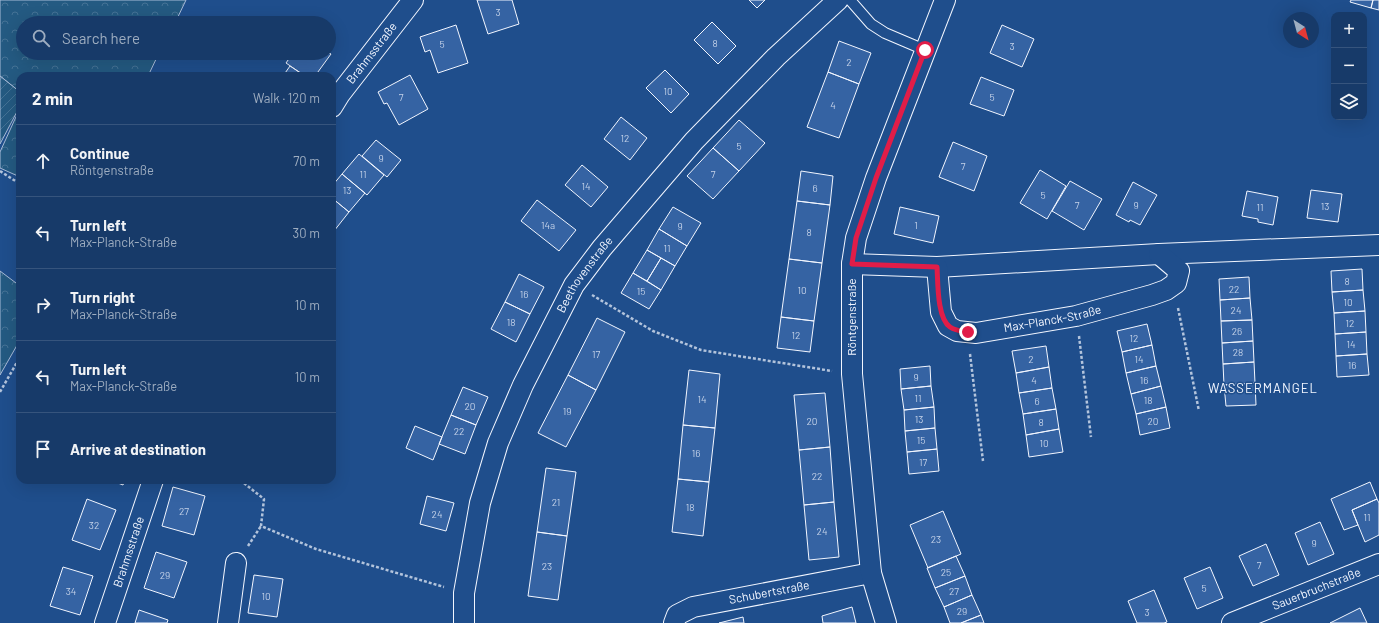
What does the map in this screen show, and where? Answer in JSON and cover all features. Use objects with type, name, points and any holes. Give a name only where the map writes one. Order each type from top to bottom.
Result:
[{"type":"street","name":"Brahmsstraße","points":[[336,101],[349,82],[413,0]]},
{"type":"street","name":"Beethovenstraße","points":[[464,623],[464,593],[480,503],[498,443],[523,385],[574,285],[602,248],[694,141],[776,57],[838,0]]},
{"type":"street","name":"Röntgenstraße","points":[[886,623],[871,573],[852,374],[852,264],[856,238],[876,178],[944,0]]},
{"type":"street","points":[[852,264],[937,267],[1159,254],[1379,245]]},
{"type":"street","points":[[1159,254],[1178,271],[1176,283],[1166,290]]},
{"type":"street","name":"Max-Planck-Straße","points":[[937,267],[941,312],[948,326],[958,331],[976,332],[1076,316],[1166,290]]},
{"type":"street","name":"Brahmsstraße","points":[[105,623],[152,484]]},
{"type":"street","points":[[228,623],[236,563]]},
{"type":"street","name":"Sauerbruchstraße","points":[[1232,623],[1379,564]]},
{"type":"street","name":"Schubertstraße","points":[[674,623],[677,615],[693,606],[871,573]]},
{"type":"lane","points":[[850,0],[871,24],[880,30],[925,50]]},
{"type":"path","points":[[0,171],[16,181]]},
{"type":"path","points":[[574,285],[653,331],[701,350],[852,374]]},
{"type":"path","points":[[1166,290],[1177,302],[1199,411]]},
{"type":"path","points":[[1076,316],[1091,437]]},
{"type":"path","points":[[968,332],[983,461]]},
{"type":"path","points":[[0,392],[16,364]]},
{"type":"path","points":[[245,484],[264,499],[261,526],[316,549],[439,586]]},
{"type":"green space","points":[[0,0],[186,0],[178,16],[16,16],[16,60],[156,60],[150,72],[16,72],[16,89],[0,76]]},
{"type":"green space","points":[[0,76],[16,89],[16,114],[0,144]]},
{"type":"green space","points":[[16,117],[16,175],[0,168],[0,152]]},
{"type":"green space","points":[[0,271],[16,283],[16,347],[0,375]]},
{"type":"building","points":[[477,0],[512,0],[519,24],[488,34]]},
{"type":"building","points":[[749,0],[765,0],[757,8]]},
{"type":"building","points":[[1351,0],[1373,0],[1371,8],[1350,2]]},
{"type":"building","points":[[1373,0],[1379,0],[1379,10],[1371,8]]},
{"type":"building","points":[[712,22],[736,46],[718,64],[694,40]]},
{"type":"building","points":[[456,25],[468,63],[438,73],[430,50],[425,52],[420,37]]},
{"type":"building","points":[[1002,25],[1034,39],[1022,67],[990,53]]},
{"type":"building","points":[[839,41],[871,53],[859,84],[828,72]]},
{"type":"building","points":[[288,60],[327,60],[318,72],[299,72],[286,63]]},
{"type":"building","points":[[290,66],[299,72],[286,72]]},
{"type":"building","points":[[665,70],[689,94],[671,113],[646,88]]},
{"type":"building","points":[[828,72],[859,84],[839,138],[807,127]]},
{"type":"building","points":[[410,75],[428,109],[399,125],[387,103],[384,104],[378,92]]},
{"type":"building","points":[[981,77],[1014,90],[1004,116],[970,104]]},
{"type":"building","points":[[621,117],[647,138],[630,160],[604,139]]},
{"type":"building","points":[[739,120],[765,143],[739,171],[713,148]]},
{"type":"building","points":[[376,140],[401,160],[387,177],[362,156]]},
{"type":"building","points":[[953,142],[987,156],[974,191],[939,177]]},
{"type":"building","points":[[713,148],[739,171],[713,199],[687,176]]},
{"type":"building","points":[[359,154],[384,175],[367,195],[342,174]]},
{"type":"building","points":[[582,165],[608,187],[591,207],[565,185]]},
{"type":"building","points":[[1040,170],[1066,186],[1047,219],[1020,203]]},
{"type":"building","points":[[801,171],[833,176],[830,205],[797,201]]},
{"type":"building","points":[[342,174],[365,193],[349,212],[336,201],[336,181]]},
{"type":"building","points":[[1070,181],[1102,199],[1084,230],[1052,211]]},
{"type":"building","points":[[1133,182],[1157,195],[1140,225],[1130,220],[1129,222],[1116,215]]},
{"type":"building","points":[[1311,190],[1342,194],[1338,222],[1307,218]]},
{"type":"building","points":[[1247,191],[1278,197],[1273,225],[1258,222],[1258,219],[1242,216]]},
{"type":"building","points":[[537,200],[576,230],[559,251],[521,221]]},
{"type":"building","points":[[336,201],[349,212],[336,228]]},
{"type":"building","points":[[797,201],[830,205],[822,263],[789,259]]},
{"type":"building","points":[[673,207],[701,223],[687,246],[659,229]]},
{"type":"building","points":[[900,207],[939,216],[933,243],[894,234]]},
{"type":"building","points":[[659,229],[687,246],[675,266],[647,250]]},
{"type":"building","points":[[647,250],[661,258],[647,281],[633,273]]},
{"type":"building","points":[[661,258],[675,266],[661,290],[647,281]]},
{"type":"building","points":[[789,259],[822,263],[814,321],[781,317]]},
{"type":"building","points":[[1362,269],[1363,290],[1332,292],[1331,271]]},
{"type":"building","points":[[633,273],[661,290],[649,309],[621,293]]},
{"type":"building","points":[[519,274],[544,287],[530,314],[505,302]]},
{"type":"building","points":[[1249,277],[1250,298],[1220,300],[1219,279]]},
{"type":"building","points":[[1363,290],[1365,311],[1334,313],[1332,292]]},
{"type":"building","points":[[1250,298],[1252,320],[1221,321],[1220,300]]},
{"type":"building","points":[[505,302],[530,314],[516,342],[491,329]]},
{"type":"building","points":[[1365,311],[1366,332],[1335,334],[1334,313]]},
{"type":"building","points":[[781,317],[814,321],[810,352],[777,348]]},
{"type":"building","points":[[597,318],[625,332],[596,390],[568,375]]},
{"type":"building","points":[[1252,320],[1253,341],[1222,343],[1221,321]]},
{"type":"building","points":[[1147,324],[1152,345],[1122,352],[1117,331]]},
{"type":"building","points":[[1366,332],[1367,354],[1336,356],[1335,334]]},
{"type":"building","points":[[1253,341],[1254,362],[1223,364],[1222,343]]},
{"type":"building","points":[[1152,345],[1156,366],[1126,373],[1122,352]]},
{"type":"building","points":[[1046,346],[1049,367],[1016,373],[1012,351]]},
{"type":"building","points":[[1367,354],[1369,375],[1337,377],[1336,356]]},
{"type":"building","points":[[1254,362],[1255,383],[1224,385],[1223,364]]},
{"type":"building","points":[[930,366],[931,386],[901,389],[900,369]]},
{"type":"building","points":[[1156,366],[1161,386],[1131,394],[1126,373]]},
{"type":"building","points":[[1049,367],[1052,388],[1019,393],[1016,373]]},
{"type":"building","points":[[689,370],[720,374],[715,428],[683,425]]},
{"type":"building","points":[[568,375],[596,390],[566,447],[538,433]]},
{"type":"building","points":[[1255,383],[1256,405],[1226,406],[1224,385]]},
{"type":"building","points":[[931,386],[934,407],[904,410],[901,389]]},
{"type":"building","points":[[1161,386],[1166,407],[1136,414],[1131,394]]},
{"type":"building","points":[[463,387],[488,397],[476,425],[451,415]]},
{"type":"building","points":[[1052,388],[1056,409],[1023,414],[1019,393]]},
{"type":"building","points":[[825,393],[830,447],[799,450],[794,395]]},
{"type":"building","points":[[934,407],[935,428],[905,431],[904,410]]},
{"type":"building","points":[[1166,407],[1170,428],[1140,435],[1136,414]]},
{"type":"building","points":[[1056,409],[1059,429],[1026,435],[1023,414]]},
{"type":"building","points":[[451,415],[476,425],[465,454],[439,444]]},
{"type":"building","points":[[683,425],[715,428],[709,482],[678,479]]},
{"type":"building","points":[[415,426],[442,437],[433,460],[406,448]]},
{"type":"building","points":[[935,428],[937,449],[907,452],[905,431]]},
{"type":"building","points":[[1059,429],[1063,452],[1029,457],[1026,435]]},
{"type":"building","points":[[830,447],[834,502],[804,505],[799,450]]},
{"type":"building","points":[[937,449],[939,471],[909,474],[907,452]]},
{"type":"building","points":[[546,468],[576,472],[567,536],[537,532]]},
{"type":"building","points":[[678,479],[709,482],[703,536],[672,532]]},
{"type":"building","points":[[1370,482],[1377,499],[1352,510],[1358,525],[1344,530],[1331,499]]},
{"type":"building","points":[[173,487],[205,496],[194,535],[162,526]]},
{"type":"building","points":[[427,496],[454,503],[446,531],[420,524]]},
{"type":"building","points":[[87,499],[116,510],[100,550],[72,540]]},
{"type":"building","points":[[1377,499],[1379,503],[1379,535],[1365,542],[1352,510]]},
{"type":"building","points":[[834,502],[839,557],[809,560],[804,505]]},
{"type":"building","points":[[943,511],[961,554],[928,568],[910,525]]},
{"type":"building","points":[[1320,522],[1334,554],[1308,565],[1295,533]]},
{"type":"building","points":[[537,532],[567,536],[558,600],[528,596]]},
{"type":"building","points":[[1266,544],[1279,575],[1253,586],[1239,556]]},
{"type":"building","points":[[156,552],[187,562],[174,598],[144,588]]},
{"type":"building","points":[[956,556],[965,576],[935,588],[927,568]]},
{"type":"building","points":[[63,567],[93,576],[80,615],[50,606]]},
{"type":"building","points":[[1210,567],[1223,598],[1197,609],[1184,578]]},
{"type":"building","points":[[254,575],[283,579],[277,617],[248,613]]},
{"type":"building","points":[[965,576],[972,595],[944,607],[935,588]]},
{"type":"building","points":[[1154,590],[1167,622],[1137,623],[1128,601]]},
{"type":"building","points":[[972,595],[981,615],[961,623],[950,623],[944,607]]},
{"type":"building","points":[[852,607],[856,623],[823,623],[822,616]]},
{"type":"building","points":[[1360,608],[1367,623],[1330,623]]},
{"type":"building","points":[[139,610],[168,620],[167,623],[135,623]]},
{"type":"building","points":[[981,615],[984,623],[961,623]]},
{"type":"building","points":[[743,617],[744,623],[719,623]]},
{"type":"district","name":"WASSERMANGEL","points":[[1263,388]]},
{"type":"route","points":[[925,50],[876,178],[856,238],[852,264],[937,267],[941,312],[948,326],[958,331],[968,332]]}]
